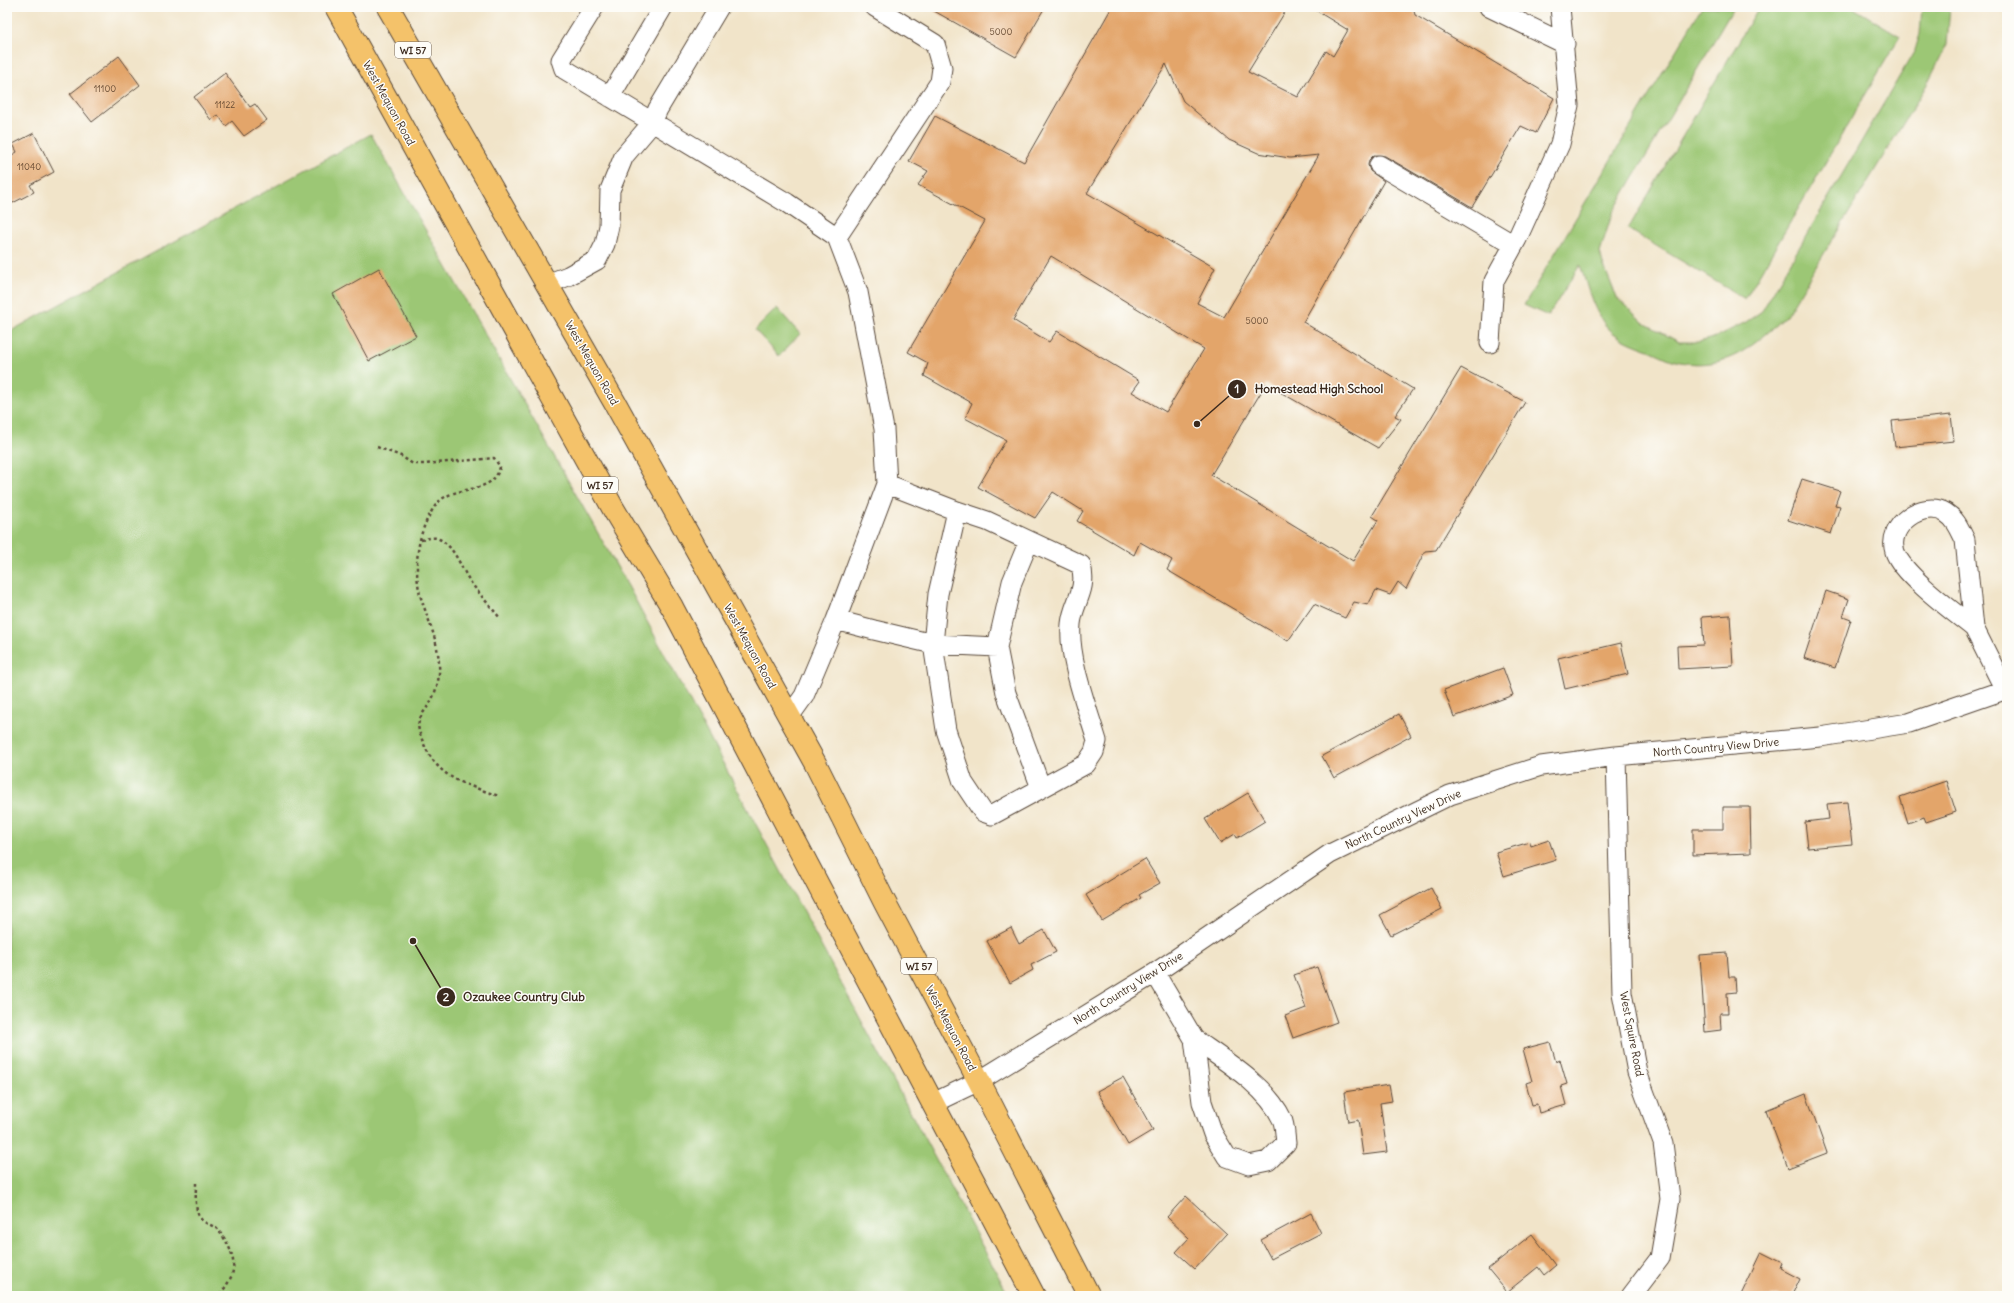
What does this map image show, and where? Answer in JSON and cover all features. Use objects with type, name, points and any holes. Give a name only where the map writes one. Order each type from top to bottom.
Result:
[{"type":"main road","name":"West Mequon Road","points":[[336,7],[614,510],[672,607],[1034,1296]]},
{"type":"main road","name":"West Mequon Road","points":[[388,7],[547,284],[815,763],[884,901],[979,1081],[1089,1296]]},
{"type":"street","points":[[594,7],[561,60],[564,69],[787,203],[837,238],[858,292],[884,429],[887,484],[836,620],[804,696],[789,717]]},
{"type":"street","points":[[610,97],[663,7]]},
{"type":"street","points":[[547,284],[568,276],[597,260],[605,244],[609,226],[610,190],[624,156],[652,123],[658,109],[718,7]]},
{"type":"street","points":[[837,238],[940,82],[942,68],[935,44],[875,7]]},
{"type":"street","points":[[1489,7],[1565,44]]},
{"type":"street","points":[[1490,343],[1494,282],[1514,246],[1560,144],[1570,105],[1565,44],[1560,7]]},
{"type":"street","points":[[1379,165],[1514,246]]},
{"type":"street","points":[[887,484],[987,521],[1081,565],[1084,577],[1071,623],[1073,655],[1097,741],[1094,752],[1086,764],[992,815],[983,812],[963,782],[946,730],[933,644],[938,594],[957,511]]},
{"type":"street","points":[[1974,628],[1914,577],[1899,559],[1895,552],[1895,533],[1899,525],[1908,517],[1929,509],[1939,510],[1954,519],[1965,540],[1974,628],[2006,689]]},
{"type":"street","points":[[1029,541],[1012,582],[997,647],[1006,693],[1041,788]]},
{"type":"street","points":[[836,620],[933,644],[997,647]]},
{"type":"street","name":"North Country View Drive","points":[[933,1103],[979,1081],[1155,973],[1330,854],[1450,794],[1541,766],[1616,756],[1820,737],[1908,723],[2006,689]]},
{"type":"street","name":"West Squire Road","points":[[1616,756],[1622,993],[1637,1072],[1663,1143],[1670,1199],[1660,1258],[1631,1296]]},
{"type":"street","points":[[1155,973],[1194,1039],[1202,1102],[1213,1134],[1228,1157],[1249,1165],[1268,1161],[1286,1143],[1282,1119],[1265,1094],[1237,1069],[1194,1039]]},
{"type":"path","points":[[377,447],[402,456],[413,464],[494,458],[500,467],[498,473],[490,482],[471,490],[456,492],[444,497],[436,504],[427,520],[421,540],[417,567],[420,596],[437,642],[440,665],[437,687],[431,701],[420,715],[417,725],[420,735],[434,762],[442,772],[455,781],[498,796]]},
{"type":"path","points":[[421,540],[439,538],[444,542],[451,550],[471,584],[500,618]]},
{"type":"path","points":[[196,1183],[198,1212],[201,1220],[216,1228],[224,1238],[231,1252],[233,1268],[231,1277],[220,1296]]},
{"type":"green space","points":[[1702,7],[1734,7],[1612,214],[1600,252],[1603,264],[1617,298],[1644,323],[1679,342],[1699,342],[1716,337],[1746,322],[1762,311],[1915,50],[1920,34],[1922,7],[1950,7],[1947,44],[1926,86],[1786,316],[1763,337],[1739,354],[1712,363],[1697,364],[1680,362],[1668,358],[1617,336],[1612,332],[1603,322],[1595,308],[1580,265],[1548,316],[1524,305]]},
{"type":"green space","points":[[1759,7],[1852,7],[1900,36],[1745,299],[1628,229]]},
{"type":"green space","points":[[371,134],[628,586],[1009,1296],[7,1296],[7,333]]},
{"type":"green space","points":[[777,308],[800,334],[779,356],[755,330]]},
{"type":"building","points":[[927,7],[1045,7],[1016,57]]},
{"type":"building","points":[[1112,7],[1288,7],[1248,72],[1298,97],[1326,51],[1333,56],[1348,30],[1310,7],[1413,7],[1415,15],[1554,98],[1536,133],[1521,126],[1472,207],[1385,156],[1374,155],[1369,160],[1368,165],[1370,171],[1384,181],[1303,322],[1413,389],[1395,416],[1401,419],[1378,448],[1266,384],[1211,475],[1353,561],[1378,520],[1372,516],[1461,368],[1525,402],[1436,550],[1425,551],[1406,589],[1398,582],[1390,595],[1376,590],[1368,605],[1354,602],[1345,618],[1314,604],[1288,641],[1167,570],[1172,560],[1140,542],[1134,555],[1077,521],[1083,511],[1053,492],[1035,518],[978,487],[1006,440],[965,418],[972,403],[924,376],[928,363],[908,352],[985,221],[918,185],[928,171],[909,161],[935,116],[1024,162]],"holes":[[[1166,64],[1183,101],[1229,140],[1258,153],[1290,158],[1319,155],[1224,317],[1197,303],[1215,268],[1087,193]],[[1051,256],[1204,349],[1166,412],[1132,392],[1140,381],[1057,331],[1049,342],[1013,320]]]},
{"type":"building","points":[[119,56],[140,85],[92,122],[70,94]]},
{"type":"building","points":[[225,73],[250,107],[255,104],[267,120],[244,136],[232,121],[226,126],[218,115],[211,120],[194,97]]},
{"type":"building","points":[[34,133],[54,172],[30,185],[34,192],[7,206],[7,158],[17,152],[13,144]]},
{"type":"building","points":[[379,268],[416,336],[369,361],[333,294]]},
{"type":"building","points":[[1951,415],[1954,441],[1895,447],[1892,421]]},
{"type":"building","points":[[1802,479],[1840,491],[1835,505],[1840,506],[1831,534],[1788,520]]},
{"type":"building","points":[[1826,591],[1849,599],[1843,617],[1851,620],[1835,668],[1804,658]]},
{"type":"building","points":[[1730,615],[1733,666],[1678,669],[1677,646],[1704,645],[1702,617]]},
{"type":"building","points":[[1621,643],[1628,674],[1565,689],[1558,658]]},
{"type":"building","points":[[1503,668],[1513,695],[1454,717],[1444,690]]},
{"type":"building","points":[[1399,714],[1411,736],[1334,778],[1322,756]]},
{"type":"building","points":[[1946,781],[1956,812],[1926,822],[1924,817],[1908,823],[1900,797]]},
{"type":"building","points":[[1248,793],[1265,821],[1237,838],[1235,834],[1220,843],[1205,819]]},
{"type":"building","points":[[1847,802],[1852,844],[1808,848],[1805,822],[1829,819],[1827,804]]},
{"type":"building","points":[[1723,807],[1750,807],[1751,853],[1693,855],[1693,829],[1723,829]]},
{"type":"building","points":[[1549,840],[1556,860],[1504,876],[1496,852],[1530,842],[1531,846]]},
{"type":"building","points":[[1145,859],[1160,883],[1139,895],[1141,898],[1102,921],[1086,895]]},
{"type":"building","points":[[1431,888],[1442,909],[1391,935],[1380,915]]},
{"type":"building","points":[[1011,928],[1019,944],[1044,930],[1056,952],[1031,965],[1033,970],[1010,983],[987,941]]},
{"type":"building","points":[[1727,953],[1729,977],[1735,977],[1736,992],[1727,993],[1728,1013],[1720,1013],[1721,1030],[1705,1032],[1700,955]]},
{"type":"building","points":[[1317,967],[1337,1022],[1293,1038],[1285,1016],[1306,1008],[1294,975]]},
{"type":"building","points":[[1550,1042],[1556,1062],[1560,1060],[1567,1084],[1561,1086],[1566,1105],[1539,1113],[1537,1104],[1532,1105],[1526,1083],[1532,1081],[1523,1049]]},
{"type":"building","points":[[1123,1077],[1153,1130],[1128,1145],[1097,1091]]},
{"type":"building","points":[[1389,1085],[1392,1101],[1380,1103],[1387,1152],[1363,1155],[1358,1120],[1348,1122],[1344,1092]]},
{"type":"building","points":[[1806,1094],[1827,1153],[1788,1168],[1766,1110]]},
{"type":"building","points":[[1186,1196],[1227,1234],[1195,1269],[1176,1252],[1189,1238],[1167,1217]]},
{"type":"building","points":[[1311,1213],[1321,1233],[1271,1259],[1261,1240]]},
{"type":"building","points":[[1532,1234],[1556,1265],[1544,1275],[1538,1267],[1507,1292],[1488,1269]]},
{"type":"building","points":[[1761,1252],[1783,1263],[1781,1269],[1800,1279],[1792,1296],[1740,1296]]},
{"type":"place","name":"Homestead High School","points":[[1197,424]]},
{"type":"place","name":"Ozaukee Country Club","points":[[413,941]]}]
